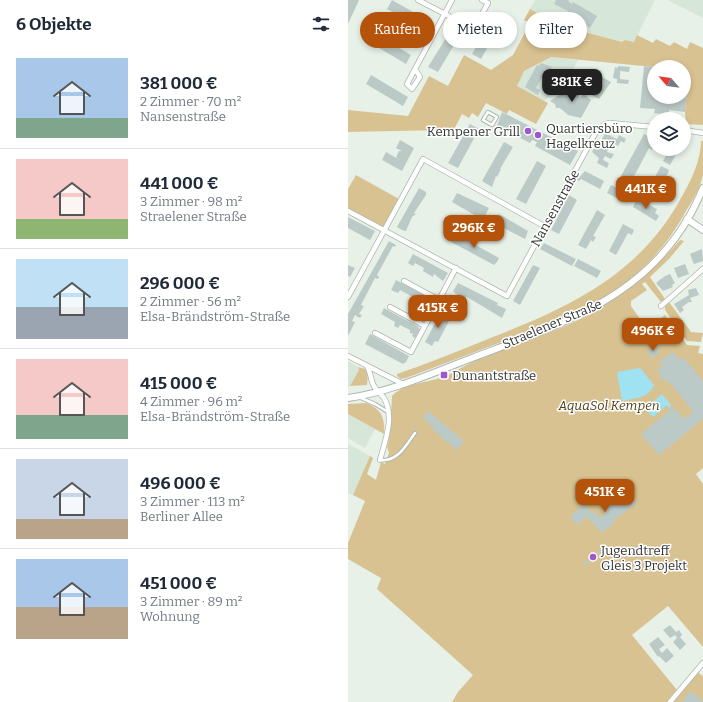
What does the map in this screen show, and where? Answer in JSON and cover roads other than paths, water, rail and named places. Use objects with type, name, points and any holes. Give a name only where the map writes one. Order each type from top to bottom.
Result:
[{"type":"street","points":[[418,0],[443,13]]},
{"type":"street","points":[[446,12],[452,0]]},
{"type":"street","points":[[482,0],[488,3],[483,12]]},
{"type":"street","points":[[415,69],[443,18]]},
{"type":"street","name":"Nansenstraße","points":[[456,268],[507,296],[544,226],[600,128],[610,123],[647,126]]},
{"type":"street","points":[[691,131],[703,132]]},
{"type":"street","points":[[348,296],[423,159],[544,226]]},
{"type":"street","name":"Straelener Straße","points":[[348,398],[358,397],[403,384],[548,328],[614,297],[643,274],[678,235],[703,188]]},
{"type":"street","points":[[348,211],[456,268],[411,352],[375,333]]},
{"type":"street","points":[[687,219],[703,230]]},
{"type":"street","points":[[661,306],[703,269]]},
{"type":"street","points":[[404,281],[439,300]]},
{"type":"street","points":[[390,307],[425,326]]},
{"type":"street","points":[[348,356],[403,384]]},
{"type":"street","points":[[367,366],[372,374],[373,385],[385,400],[388,413],[389,422],[380,460]]},
{"type":"street","points":[[670,702],[703,663]]},
{"type":"lane","points":[[488,112],[496,117],[492,125],[483,120],[488,112]]},
{"type":"lane","points":[[358,397],[375,404],[388,413]]},
{"type":"lane","points":[[380,460],[388,461],[396,457],[415,433]]},
{"type":"water","points":[[640,368],[654,385],[645,395],[622,401],[617,372]]},
{"type":"water","points":[[662,394],[671,405],[669,408],[667,405],[653,417],[645,409]]},
{"type":"place","name":"Kempener Grill","points":[[528,131]]},
{"type":"place","name":"Quartiersbüro Hagelkreuz","points":[[538,135]]},
{"type":"place","name":"Dunantstraße","points":[[444,375]]},
{"type":"place","name":"Jugendtreff Gleis 3 Projekt","points":[[593,557]]},
{"type":"park label","name":"AquaSol Kempen","points":[[609,405]]}]
